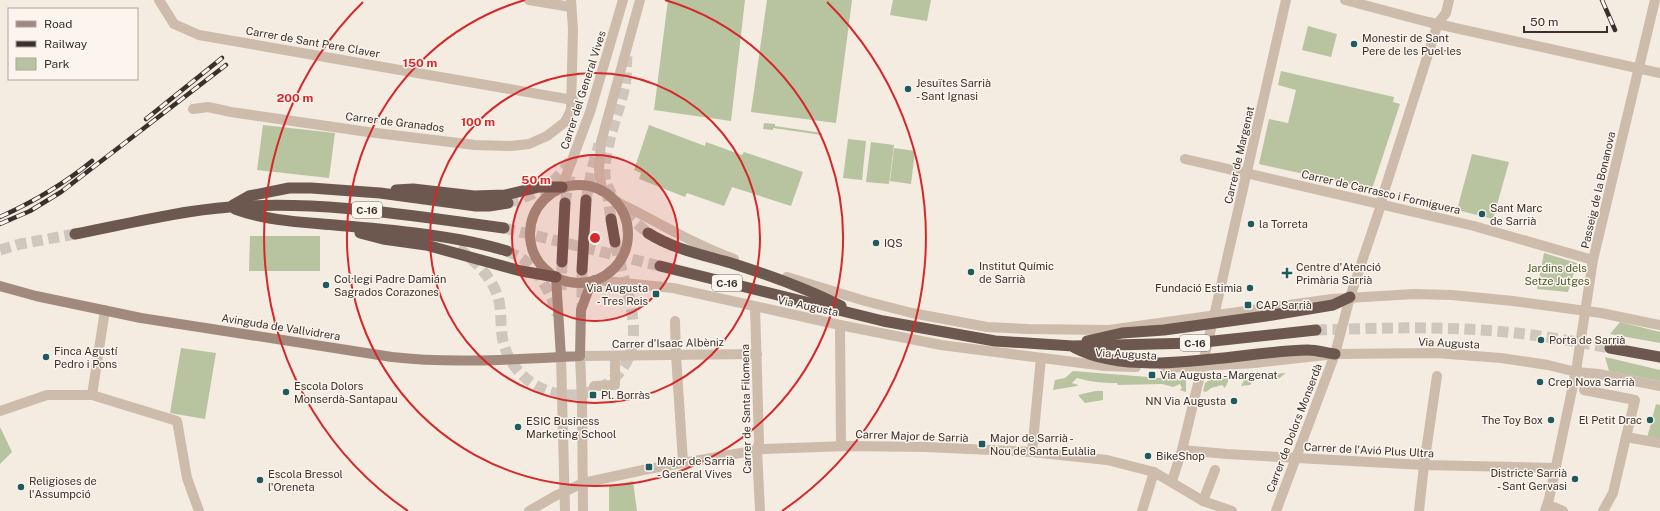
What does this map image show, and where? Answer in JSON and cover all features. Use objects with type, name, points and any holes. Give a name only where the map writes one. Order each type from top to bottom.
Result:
[{"type":"highway","points":[[380,193],[413,189],[474,196],[505,195],[539,187],[562,187]]},
{"type":"highway","points":[[229,207],[249,196],[289,188],[380,193],[476,206],[489,206],[508,203]]},
{"type":"highway","points":[[582,270],[586,200]]},
{"type":"highway","points":[[562,262],[565,203]]},
{"type":"highway","name":"C-16","points":[[76,234],[160,217],[229,207],[290,205],[379,211],[504,228]]},
{"type":"highway","points":[[229,207],[254,216],[278,220],[438,237],[486,244],[507,251]]},
{"type":"highway","points":[[611,219],[615,242]]},
{"type":"highway","points":[[312,223],[383,239],[426,245],[521,271],[556,277]]},
{"type":"highway","points":[[648,233],[672,245],[781,280],[823,297],[856,314]]},
{"type":"highway","points":[[438,237],[458,248]]},
{"type":"highway","name":"C-16","points":[[660,266],[883,321],[984,340],[1073,346],[1195,343],[1316,330]]},
{"type":"highway","points":[[1073,346],[1089,340],[1122,333],[1192,326],[1333,305],[1350,297]]},
{"type":"highway","points":[[1073,346],[1085,353],[1106,359],[1137,362],[1171,362],[1309,350],[1335,354]]},
{"type":"highway","points":[[1610,348],[1660,357]]},
{"type":"main road","points":[[580,185],[602,191],[615,201],[626,219],[627,242],[623,255],[615,267],[602,277],[595,280],[576,283],[556,277],[546,270],[537,259],[531,243],[530,232],[536,211],[549,195],[562,187],[580,185]]},
{"type":"main road","points":[[556,277],[561,357]]},
{"type":"main road","points":[[580,356],[581,310],[588,291],[595,280]]},
{"type":"main road","name":"Avinguda de Vallvidrera","points":[[0,286],[36,296],[140,318],[404,359],[468,360],[580,356]]},
{"type":"street","name":"Carrer de Sant Pere Claver","points":[[159,0],[174,24],[199,35],[573,100]]},
{"type":"street","points":[[529,0],[571,3],[573,100]]},
{"type":"street","name":"Carrer del General Vives","points":[[562,187],[590,112],[623,0]]},
{"type":"street","points":[[602,191],[599,164],[601,142],[640,0]]},
{"type":"street","name":"Carrer de Margenat","points":[[1202,365],[1248,172],[1286,0]]},
{"type":"street","points":[[1345,0],[1438,23],[1660,73]]},
{"type":"street","points":[[1350,297],[1381,205],[1438,23],[1446,13],[1449,0]]},
{"type":"street","name":"Passeig de la Bonanova","points":[[1552,508],[1556,468],[1576,372],[1593,260],[1655,0]]},
{"type":"street","name":"Carrer de Granados","points":[[193,108],[208,107],[230,112],[368,132],[475,145],[511,146],[529,144],[553,131],[565,122],[571,110],[573,100]]},
{"type":"street","name":"Carrer de Carrasco i Formiguera","points":[[1185,159],[1248,172],[1474,226],[1593,260]]},
{"type":"street","name":"Via Augusta","points":[[615,201],[646,216],[682,237],[727,257],[851,297],[912,313],[987,327],[1108,330],[1213,319],[1350,297],[1414,294],[1452,295],[1585,310],[1660,325]]},
{"type":"street","name":"Via Augusta","points":[[595,280],[673,288],[755,307],[941,345],[1105,366],[1156,368],[1255,363],[1335,354],[1463,354],[1548,365],[1576,372],[1614,377],[1660,386]]},
{"type":"street","name":"Carrer de Dolors Monserdà","points":[[1276,511],[1335,354],[1350,297]]},
{"type":"street","name":"Carrer de Santa Filomena","points":[[755,307],[759,442],[757,450],[760,511]]},
{"type":"street","points":[[92,395],[105,310]]},
{"type":"street","points":[[675,320],[683,462]]},
{"type":"street","points":[[840,325],[841,446]]},
{"type":"street","name":"Carrer d'Isaac Albèniz","points":[[580,356],[757,354]]},
{"type":"street","points":[[580,356],[583,511]]},
{"type":"street","points":[[561,357],[565,511]]},
{"type":"street","points":[[1032,452],[1041,358]]},
{"type":"street","points":[[594,386],[616,385],[615,359]]},
{"type":"street","points":[[1172,481],[1182,450],[1202,365]]},
{"type":"street","points":[[1419,511],[1437,376]]},
{"type":"street","points":[[1584,390],[1635,400],[1612,493],[1603,511]]},
{"type":"street","points":[[0,411],[47,396],[92,395],[177,421],[187,478],[199,511]]},
{"type":"street","points":[[1626,437],[1660,443]]},
{"type":"street","name":"Carrer Major de Sarrià","points":[[529,511],[583,483],[683,462],[757,450],[841,446],[925,447],[1032,452],[1107,460],[1154,472],[1172,481],[1203,501],[1232,511]]},
{"type":"street","name":"Carrer de l'Avió Plus Ultra","points":[[1182,450],[1227,454],[1424,465],[1556,468]]},
{"type":"street","points":[[1203,501],[1215,470]]},
{"type":"street","points":[[1142,511],[1154,472]]},
{"type":"green space","points":[[668,0],[745,0],[731,121],[654,110]]},
{"type":"green space","points":[[767,0],[852,0],[836,123],[751,112]]},
{"type":"green space","points":[[893,0],[931,0],[927,21],[890,15]]},
{"type":"green space","points":[[1308,26],[1337,34],[1331,57],[1302,50]]},
{"type":"green space","points":[[1281,71],[1394,97],[1393,102],[1400,104],[1372,189],[1259,164],[1269,119],[1288,123],[1296,90],[1278,85]]},
{"type":"green space","points":[[764,123],[822,133],[822,135],[773,128],[773,130],[763,129]]},
{"type":"green space","points":[[263,125],[335,133],[329,178],[257,170]]},
{"type":"green space","points":[[649,125],[705,146],[706,142],[742,155],[744,152],[803,172],[791,206],[732,187],[724,206],[687,193],[685,197],[639,179],[641,173],[634,170]]},
{"type":"green space","points":[[848,139],[866,141],[862,180],[843,178]]},
{"type":"green space","points":[[871,142],[894,145],[889,184],[866,182]]},
{"type":"green space","points":[[894,148],[915,151],[911,184],[890,181]]},
{"type":"green space","points":[[1472,154],[1509,162],[1493,219],[1457,210]]},
{"type":"green space","points":[[250,236],[320,236],[320,271],[249,271]]},
{"type":"green space","name":"Jardins dels Setze Jutges","points":[[1544,253],[1577,263],[1568,292],[1537,289]]},
{"type":"green space","points":[[1620,322],[1660,332],[1660,343],[1610,334]]},
{"type":"green space","points":[[181,348],[216,353],[205,419],[170,413]]},
{"type":"green space","points":[[1605,357],[1660,370],[1660,381],[1609,371]]},
{"type":"green space","points":[[1073,371],[1186,380],[1186,392],[1180,390],[1182,388],[1180,384],[1173,387],[1162,384],[1118,385],[1117,383],[1097,382],[1077,378],[1072,383],[1078,385],[1077,386],[1053,390],[1055,380],[1065,378]]},
{"type":"green space","points":[[1286,373],[1277,380],[1276,377],[1254,380],[1250,385],[1241,386],[1247,374]]},
{"type":"green space","points":[[1231,375],[1225,388],[1222,385],[1211,388],[1206,392],[1203,391],[1205,383],[1212,378]]},
{"type":"green space","points":[[1095,391],[1103,391],[1103,400],[1085,403],[1078,395]]},
{"type":"green space","points":[[1656,404],[1660,405],[1660,441],[1647,438]]},
{"type":"green space","points":[[0,427],[12,452],[0,464]]},
{"type":"green space","points":[[633,481],[637,511],[609,511],[609,486]]},
{"type":"tunnel","points":[[627,56],[626,79],[623,96],[608,147],[605,172],[606,182],[618,204],[648,233]]},
{"type":"tunnel","points":[[586,200],[599,144]]},
{"type":"tunnel","points":[[508,203],[528,196],[544,188],[558,177],[571,159]]},
{"type":"tunnel","points":[[565,203],[570,176]]},
{"type":"tunnel","points":[[607,190],[611,219]]},
{"type":"tunnel","points":[[504,228],[660,266]]},
{"type":"tunnel","points":[[0,250],[20,244],[75,234]]},
{"type":"tunnel","points":[[458,248],[470,257],[490,280],[494,287],[499,300],[504,345],[511,360],[520,373],[547,391],[578,395],[593,391],[608,383],[622,369],[630,353],[633,335],[632,316],[629,297],[615,242]]},
{"type":"tunnel","points":[[507,251],[527,263],[539,276],[552,300],[557,315]]},
{"type":"tunnel","points":[[561,290],[562,262]]},
{"type":"tunnel","points":[[582,270],[582,308]]},
{"type":"tunnel","points":[[1316,330],[1406,328],[1473,329],[1539,336],[1610,348]]},
{"type":"railway","points":[[1602,0],[1615,30]]},
{"type":"railway","points":[[146,119],[222,58]]},
{"type":"railway","points":[[0,224],[30,211],[61,192],[226,65]]},
{"type":"railway","points":[[0,217],[48,192],[92,161]]},
{"type":"place","name":"Monestir de Sant Pere de les Puel·les","points":[[1354,44]]},
{"type":"place","name":"Jesuïtes Sarrià - Sant Ignasi","points":[[908,89]]},
{"type":"place","name":"Sant Marc de Sarrià","points":[[1482,214]]},
{"type":"place","name":"la Torreta","points":[[1251,224]]},
{"type":"place","name":"IQS","points":[[876,243]]},
{"type":"place","name":"Institut Químic de Sarrià","points":[[971,272]]},
{"type":"place","name":"Centre d'Atenció Primària Sarrià","points":[[1287,273]]},
{"type":"place","name":"Col·legi Padre Damián Sagrados Corazones","points":[[326,285]]},
{"type":"place","name":"Fundació Estimia","points":[[1250,288]]},
{"type":"place","name":"Via Augusta - Tres Reis","points":[[656,294]]},
{"type":"place","name":"CAP Sarrià","points":[[1248,305]]},
{"type":"place","name":"Porta de Sarrià","points":[[1541,340]]},
{"type":"place","name":"Finca Agustí Pedro i Pons","points":[[46,357]]},
{"type":"place","name":"Via Augusta - Margenat","points":[[1152,375]]},
{"type":"place","name":"Crep Nova Sarrià","points":[[1540,382]]},
{"type":"place","name":"Escola Dolors Monserdà-Santapau","points":[[286,392]]},
{"type":"place","name":"Pl. Borràs","points":[[593,395]]},
{"type":"place","name":"NN Via Augusta","points":[[1234,401]]},
{"type":"place","name":"The Toy Box","points":[[1551,420]]},
{"type":"place","name":"El Petit Drac","points":[[1650,420]]},
{"type":"place","name":"ESIC Business Marketing School","points":[[518,427]]},
{"type":"place","name":"Major de Sarrià - Nou de Santa Eulàlia","points":[[982,444]]},
{"type":"place","name":"BikeShop","points":[[1148,456]]},
{"type":"place","name":"Major de Sarrià - General Vives","points":[[649,467]]},
{"type":"place","name":"Districte Sarrià - Sant Gervasi","points":[[1575,479]]},
{"type":"place","name":"Escola Bressol l'Oreneta","points":[[260,480]]},
{"type":"place","name":"Religioses de l'Assumpció","points":[[21,487]]}]
